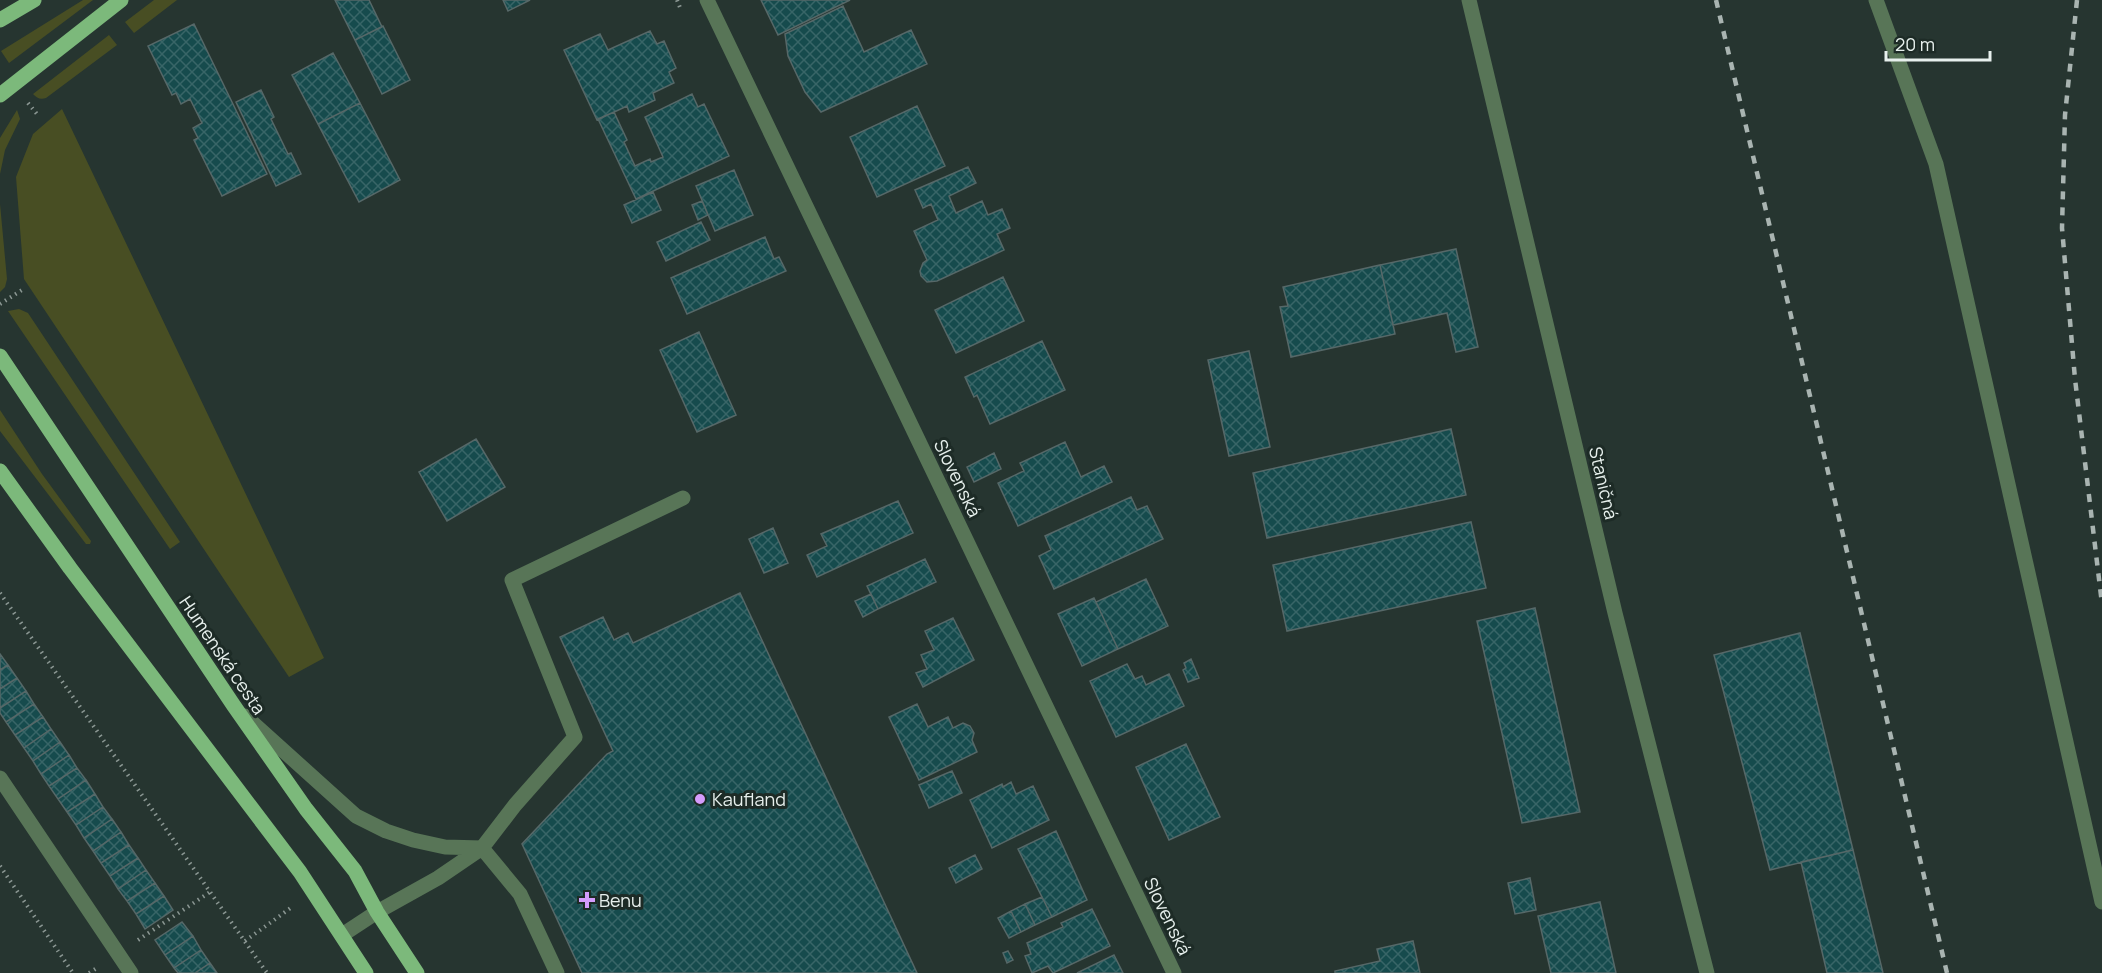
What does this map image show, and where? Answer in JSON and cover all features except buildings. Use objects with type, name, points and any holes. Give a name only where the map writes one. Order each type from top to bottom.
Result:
[{"type":"main road","points":[[0,20],[34,0]]},
{"type":"main road","points":[[0,95],[121,0]]},
{"type":"main road","name":"Humenská cesta","points":[[0,356],[234,706],[306,809],[355,871],[377,912],[417,973]]},
{"type":"main road","points":[[0,471],[69,568],[300,872],[366,973]]},
{"type":"street","name":"Slovenská","points":[[707,0],[1174,973]]},
{"type":"street","name":"Staničná","points":[[1469,0],[1615,613],[1707,973]]},
{"type":"street","points":[[1876,0],[1936,164],[2102,902]]},
{"type":"street","points":[[342,935],[377,912],[438,878],[482,848],[575,737],[512,580],[683,498]]},
{"type":"street","points":[[234,706],[356,816],[386,831],[412,840],[445,847],[482,848],[520,894],[557,973]]},
{"type":"street","points":[[0,778],[131,973]]},
{"type":"path","points":[[25,100],[37,114]]},
{"type":"path","points":[[0,304],[22,290]]},
{"type":"path","points":[[0,593],[267,973]]},
{"type":"path","points":[[0,866],[73,973]]},
{"type":"path","points":[[89,973],[210,892]]},
{"type":"path","points":[[245,941],[292,907]]},
{"type":"green space","points":[[83,0],[93,0],[9,63],[1,51]]},
{"type":"green space","points":[[154,0],[177,0],[134,33],[125,22]]},
{"type":"green space","points":[[109,35],[117,45],[46,98],[42,99],[33,94]]},
{"type":"green space","points":[[62,109],[324,658],[289,677],[24,279],[16,177],[33,134]]},
{"type":"green space","points":[[17,110],[20,119],[5,150],[0,174],[0,138]]},
{"type":"green space","points":[[0,204],[7,279],[5,287],[0,292]]},
{"type":"green space","points":[[19,309],[28,313],[180,542],[170,549],[8,311]]},
{"type":"green space","points":[[0,410],[42,474],[91,541],[90,544],[86,544],[0,431]]},
{"type":"railway","points":[[1716,0],[1947,973]]},
{"type":"railway","points":[[2077,0],[2065,115],[2062,228],[2075,379],[2102,604]]},
{"type":"place","name":"Kaufland","points":[[700,799]]},
{"type":"place","name":"Benu","points":[[587,900]]}]
